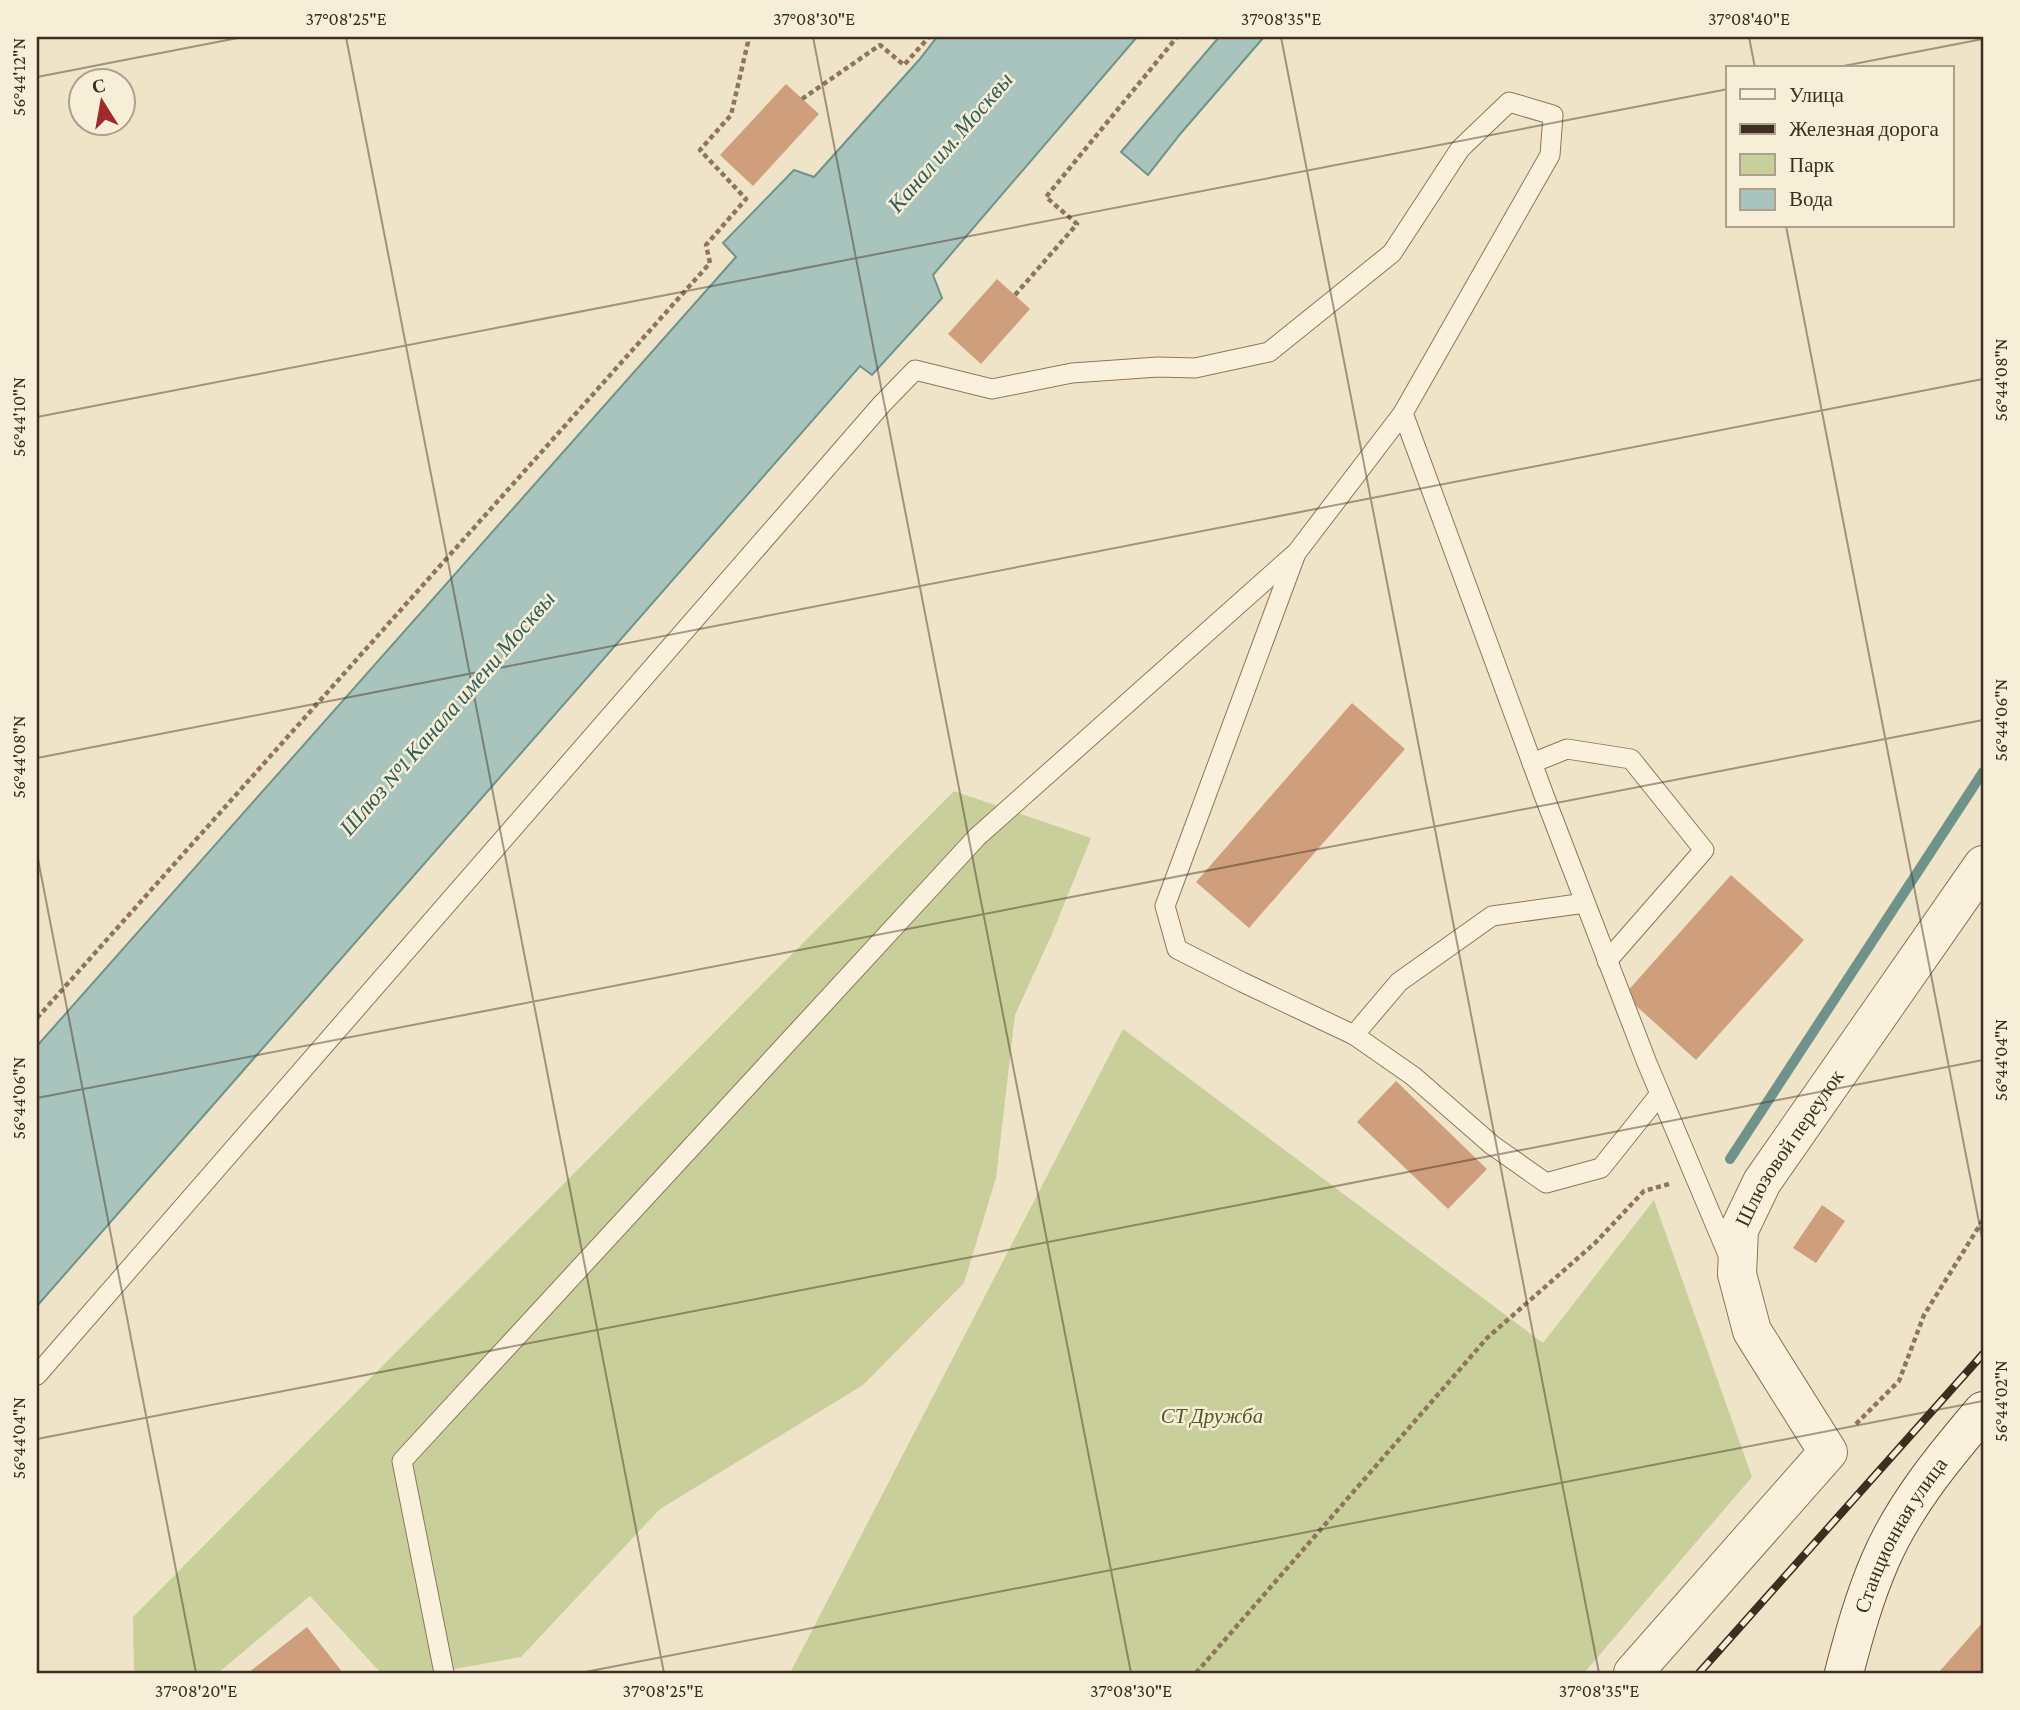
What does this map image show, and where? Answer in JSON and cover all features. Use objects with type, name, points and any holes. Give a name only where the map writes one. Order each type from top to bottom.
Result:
[{"type":"street","name":"Шлюзовой переулок","points":[[1828,1452],[1752,1331],[1737,1274],[1739,1230],[1762,1182],[1983,865]]},
{"type":"street","name":"Станционная улица","points":[[1844,1673],[1859,1614],[1894,1534],[1941,1461],[1983,1411]]},
{"type":"street","points":[[1633,1673],[1828,1452]]},
{"type":"lane","points":[[37,1375],[864,425],[915,370],[992,389],[1072,373],[1158,367],[1195,368],[1269,352],[1392,253],[1460,149],[1509,102],[1553,115],[1550,155],[1403,414],[1297,552],[977,837],[402,1461],[444,1673]]},
{"type":"lane","points":[[1403,414],[1607,961],[1737,1274]]},
{"type":"lane","points":[[1297,552],[1165,906],[1177,949],[1354,1035],[1413,1076],[1492,1145],[1546,1183],[1601,1168],[1660,1094]]},
{"type":"lane","points":[[1532,763],[1567,749],[1631,759],[1704,850],[1607,961]]},
{"type":"lane","points":[[1354,1035],[1399,982],[1492,916],[1585,903]]},
{"type":"path","points":[[37,1018],[710,263],[706,245],[746,199],[700,150],[731,115],[747,37]]},
{"type":"path","points":[[802,99],[880,45],[904,65],[929,37]]},
{"type":"path","points":[[1015,295],[1077,224],[1046,197],[1177,37]]},
{"type":"path","points":[[1196,1673],[1487,1338],[1595,1243],[1644,1191],[1695,1175]]},
{"type":"path","points":[[1828,1452],[1899,1381],[1924,1315],[1983,1220]]},
{"type":"green space","points":[[954,791],[1091,838],[1015,1015],[996,1178],[964,1283],[863,1385],[660,1509],[521,1657],[432,1673],[381,1673],[310,1596],[218,1673],[134,1673],[133,1617]]},
{"type":"green space","name":"СТ Дружба","points":[[1123,1029],[1543,1343],[1654,1200],[1752,1477],[1584,1673],[790,1673]]},
{"type":"water","name":"Шлюз №1 Канала имени Москвы","points":[[937,37],[1137,37],[933,275],[942,298],[872,375],[860,366],[37,1306],[37,1046],[736,257],[723,243],[794,170],[814,177]]},
{"type":"water","points":[[1219,37],[1264,37],[1148,175],[1121,152]]},
{"type":"building","points":[[786,84],[819,114],[753,186],[720,155]]},
{"type":"building","points":[[997,279],[1030,309],[981,364],[948,334]]},
{"type":"building","points":[[1352,703],[1405,749],[1249,928],[1196,882]]},
{"type":"building","points":[[1731,875],[1804,940],[1696,1060],[1624,995]]},
{"type":"building","points":[[1396,1081],[1487,1169],[1448,1209],[1357,1122]]},
{"type":"building","points":[[1822,1205],[1845,1221],[1816,1263],[1793,1248]]},
{"type":"building","points":[[1983,1622],[1983,1673],[1938,1673]]},
{"type":"building","points":[[307,1627],[343,1673],[248,1673]]},
{"type":"waterway","points":[[1730,1159],[1983,772]]},
{"type":"railway","points":[[1699,1673],[1983,1354]]},
{"type":"water label","name":"Канал им. Москвы","points":[[950,142]]}]
